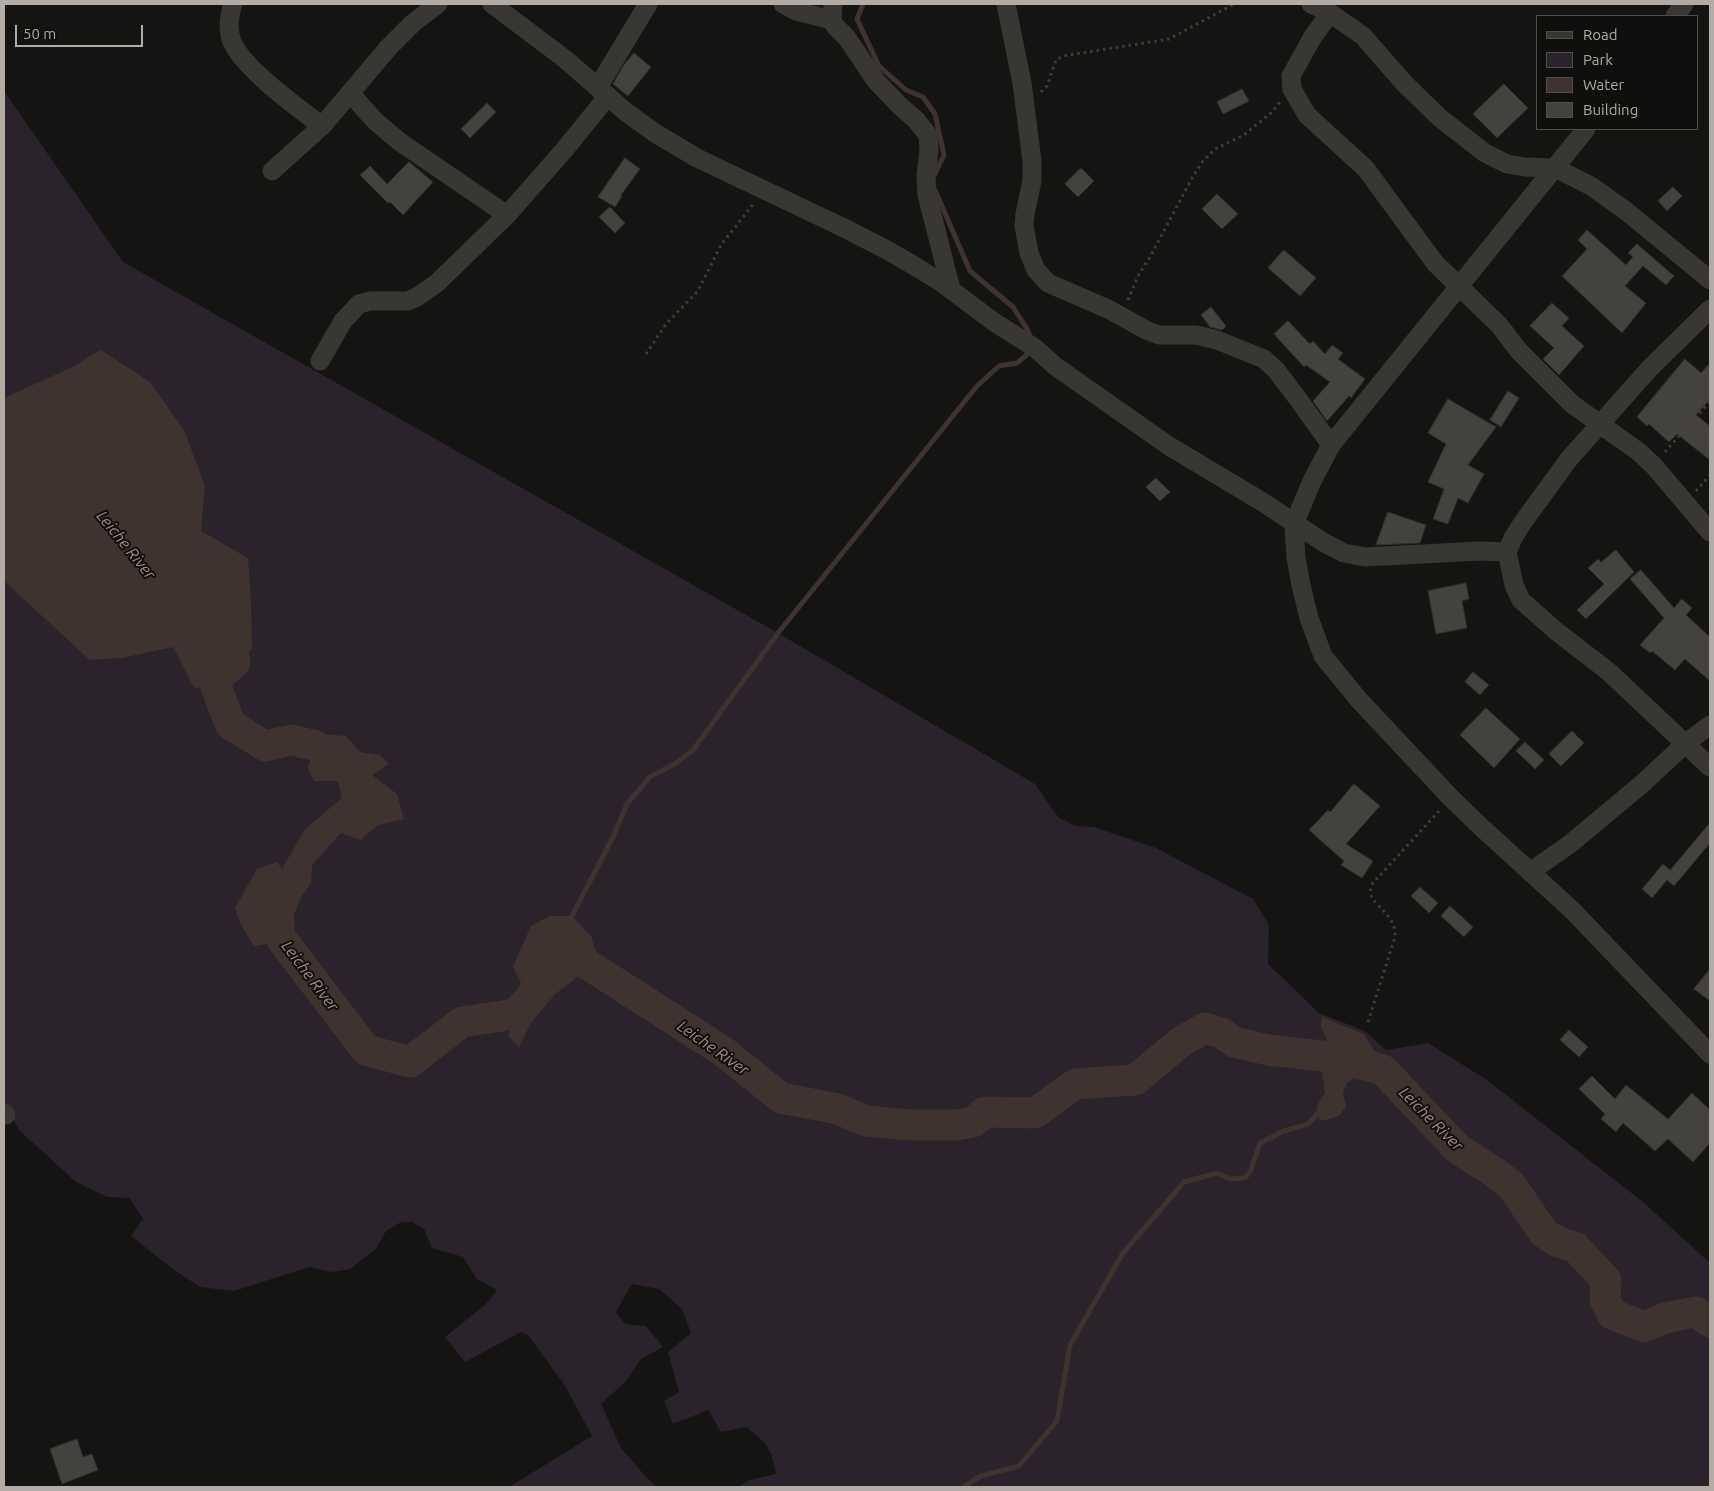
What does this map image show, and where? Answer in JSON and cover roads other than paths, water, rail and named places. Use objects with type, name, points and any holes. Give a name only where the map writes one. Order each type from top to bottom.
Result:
[{"type":"street","points":[[233,4],[229,32],[232,42],[239,53],[286,99],[322,126]]},
{"type":"street","points":[[272,170],[322,126],[389,48],[413,23],[438,4]]},
{"type":"street","points":[[492,4],[565,58],[626,112],[655,133],[697,158],[887,250],[951,289],[994,322],[1035,348],[1055,366],[1169,446],[1323,542],[1344,553],[1365,557],[1480,551],[1507,552]]},
{"type":"street","points":[[320,360],[342,321],[359,304],[370,301],[408,301],[417,297],[437,283],[507,215],[565,149],[603,91],[648,4]]},
{"type":"street","points":[[783,4],[796,11],[833,12],[876,81],[916,120],[928,135],[927,195],[951,289]]},
{"type":"street","points":[[1006,4],[1025,106],[1032,168],[1032,181],[1024,226],[1029,253],[1036,270],[1048,283],[1088,300],[1159,336],[1196,335],[1217,340],[1264,359],[1276,370],[1331,445]]},
{"type":"street","points":[[1311,4],[1330,13],[1363,36],[1404,83],[1440,118],[1484,153],[1507,164],[1555,168],[1591,186],[1626,211],[1710,280]]},
{"type":"street","points":[[1675,15],[1684,4]]},
{"type":"street","points":[[1330,13],[1312,38],[1291,76],[1292,89],[1307,115],[1366,169],[1424,250],[1499,325],[1519,351],[1572,404],[1639,452],[1654,466],[1710,532]]},
{"type":"street","points":[[351,94],[375,121],[400,142],[507,215]]},
{"type":"street","points":[[1585,130],[1331,445],[1312,481],[1294,524],[1296,558],[1309,618],[1323,656],[1359,700],[1451,798],[1620,958],[1710,1054]]},
{"type":"street","points":[[1710,309],[1650,368],[1570,459],[1542,495],[1513,538],[1507,552],[1514,585],[1521,600],[1556,631],[1609,672],[1710,767]]},
{"type":"street","points":[[1530,872],[1570,844],[1686,743],[1710,726]]},
{"type":"water","points":[[101,350],[150,382],[184,430],[205,486],[201,531],[248,558],[252,648],[227,685],[194,688],[173,647],[122,658],[90,660],[4,581],[4,398],[72,367]]},
{"type":"water","points":[[300,732],[346,736],[360,752],[380,755],[389,764],[372,775],[397,794],[404,819],[378,825],[360,840],[341,833],[312,865],[311,883],[300,899],[289,928],[274,943],[254,946],[240,923],[235,908],[257,869],[277,862],[282,869],[304,830],[342,798],[338,781],[314,781],[308,768],[313,749]]},
{"type":"water","points":[[550,916],[572,916],[591,936],[596,952],[574,980],[555,994],[531,1023],[519,1047],[508,1036],[523,987],[513,967],[531,926]]},
{"type":"water","points":[[1322,1017],[1364,1034],[1372,1048],[1400,1082],[1393,1088],[1373,1075],[1360,1074],[1347,1083],[1343,1093],[1346,1107],[1339,1116],[1321,1121],[1317,1113],[1317,1107],[1325,1093],[1320,1058],[1329,1046],[1321,1026]]},
{"type":"waterway","points":[[863,4],[857,19],[879,66],[906,90],[923,97],[935,114],[944,155],[934,176]]},
{"type":"waterway","points":[[935,190],[970,271],[1013,307],[1031,339]]},
{"type":"waterway","points":[[571,922],[572,916],[613,837],[627,804],[650,777],[676,763],[693,750],[778,633],[977,386],[999,366],[1017,363],[1032,350]]},
{"type":"waterway","name":"Leiche River","points":[[233,654],[235,662],[214,681],[230,724],[265,746],[291,740],[317,746],[344,768]]},
{"type":"waterway","points":[[281,896],[277,902],[280,937],[366,1050],[410,1062],[462,1022],[515,1014],[532,996],[542,973],[566,957],[587,964],[724,1052],[781,1098],[838,1109],[866,1121],[910,1125],[956,1125],[973,1122],[985,1112],[1035,1113],[1075,1084],[1135,1080],[1182,1041],[1205,1028],[1221,1033],[1234,1042],[1268,1050],[1340,1058],[1383,1070],[1458,1149],[1511,1185],[1544,1233],[1558,1242],[1575,1247],[1606,1280],[1605,1300],[1612,1314],[1644,1327],[1665,1318],[1696,1312],[1710,1322]]},
{"type":"waterway","points":[[963,1487],[981,1476],[1019,1466],[1057,1421],[1070,1345],[1123,1253],[1184,1182],[1217,1173],[1230,1179],[1245,1178],[1250,1172],[1260,1143],[1284,1131],[1308,1124],[1321,1110]]}]
